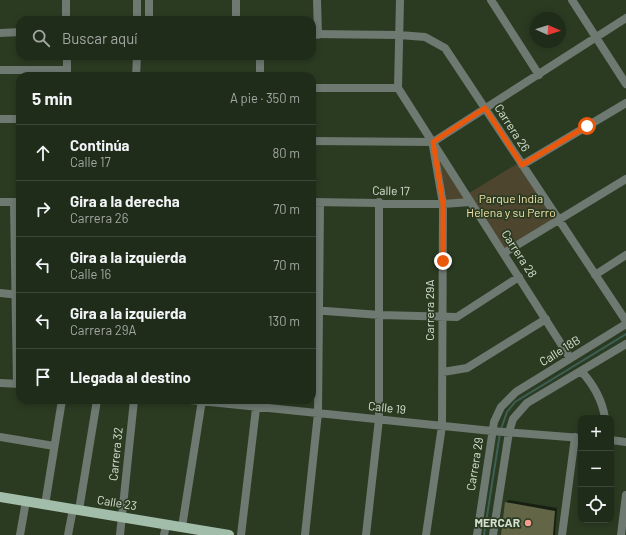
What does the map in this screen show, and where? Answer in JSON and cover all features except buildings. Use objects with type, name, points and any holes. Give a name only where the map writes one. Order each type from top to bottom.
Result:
[{"type":"main road","name":"Calle 23","points":[[0,497],[182,527],[211,534],[229,535]]},
{"type":"street","points":[[66,0],[66,16]]},
{"type":"street","points":[[137,0],[137,16]]},
{"type":"street","points":[[149,0],[149,16]]},
{"type":"street","points":[[236,0],[236,16]]},
{"type":"street","points":[[316,17],[317,0]]},
{"type":"street","points":[[316,88],[398,88],[400,0]]},
{"type":"street","points":[[491,0],[539,75]]},
{"type":"street","points":[[572,0],[626,84]]},
{"type":"street","points":[[316,141],[433,142],[626,18]]},
{"type":"street","points":[[0,33],[16,32]]},
{"type":"street","name":"Carrera 26","points":[[316,34],[399,35],[425,37],[444,48],[626,321]]},
{"type":"street","points":[[67,60],[67,72]]},
{"type":"street","points":[[136,60],[136,72]]},
{"type":"street","points":[[260,60],[260,72]]},
{"type":"street","points":[[0,70],[45,72]]},
{"type":"street","name":"Carrera 29A","points":[[398,88],[433,142],[443,204],[442,426],[426,535]]},
{"type":"street","points":[[522,165],[626,102]]},
{"type":"street","points":[[0,119],[16,120]]},
{"type":"street","name":"Carrera 28","points":[[433,142],[570,358]]},
{"type":"street","points":[[504,253],[626,179]]},
{"type":"street","points":[[0,202],[16,202]]},
{"type":"street","points":[[305,535],[318,413],[316,202]]},
{"type":"street","name":"Calle 17","points":[[316,202],[443,204],[470,202]]},
{"type":"street","points":[[366,535],[379,419],[380,202]]},
{"type":"street","points":[[595,275],[626,255]]},
{"type":"street","points":[[316,310],[380,315],[457,317],[519,277]]},
{"type":"street","points":[[0,293],[16,294]]},
{"type":"street","points":[[442,372],[467,368],[546,319]]},
{"type":"street","name":"Calle 18B","points":[[507,399],[626,324]]},
{"type":"street","points":[[492,535],[507,431],[517,412],[527,403],[626,344]]},
{"type":"street","points":[[581,370],[591,382],[598,395],[604,415]]},
{"type":"street","points":[[0,382],[16,384]]},
{"type":"street","name":"Carrera 29","points":[[477,535],[496,416],[507,399]]},
{"type":"street","points":[[45,505],[61,404]]},
{"type":"street","points":[[68,535],[76,510],[95,404]]},
{"type":"street","name":"Carrera 32","points":[[120,535],[134,404]]},
{"type":"street","points":[[182,527],[202,404]]},
{"type":"street","points":[[241,535],[257,404]]},
{"type":"street","name":"Calle 19","points":[[263,404],[318,413],[578,438]]},
{"type":"street","points":[[0,437],[54,446]]},
{"type":"street","points":[[562,535],[578,438]]},
{"type":"street","points":[[614,440],[626,442]]},
{"type":"street","points":[[621,535],[626,495]]},
{"type":"street","points":[[20,535],[26,502]]},
{"type":"street","points":[[164,535],[166,525]]},
{"type":"green space","name":"Parque India Helena y su Perro","points":[[433,142],[466,195],[520,162],[559,220],[504,253],[470,202],[443,204]]},
{"type":"waterway","points":[[501,429],[507,412],[515,402],[626,334]]},
{"type":"waterway","points":[[484,535],[500,433]]},
{"type":"place","name":"MERCAR","points":[[528,523]]},
{"type":"route","points":[[443,261],[443,204],[433,142],[485,108],[522,165],[587,126]]}]
